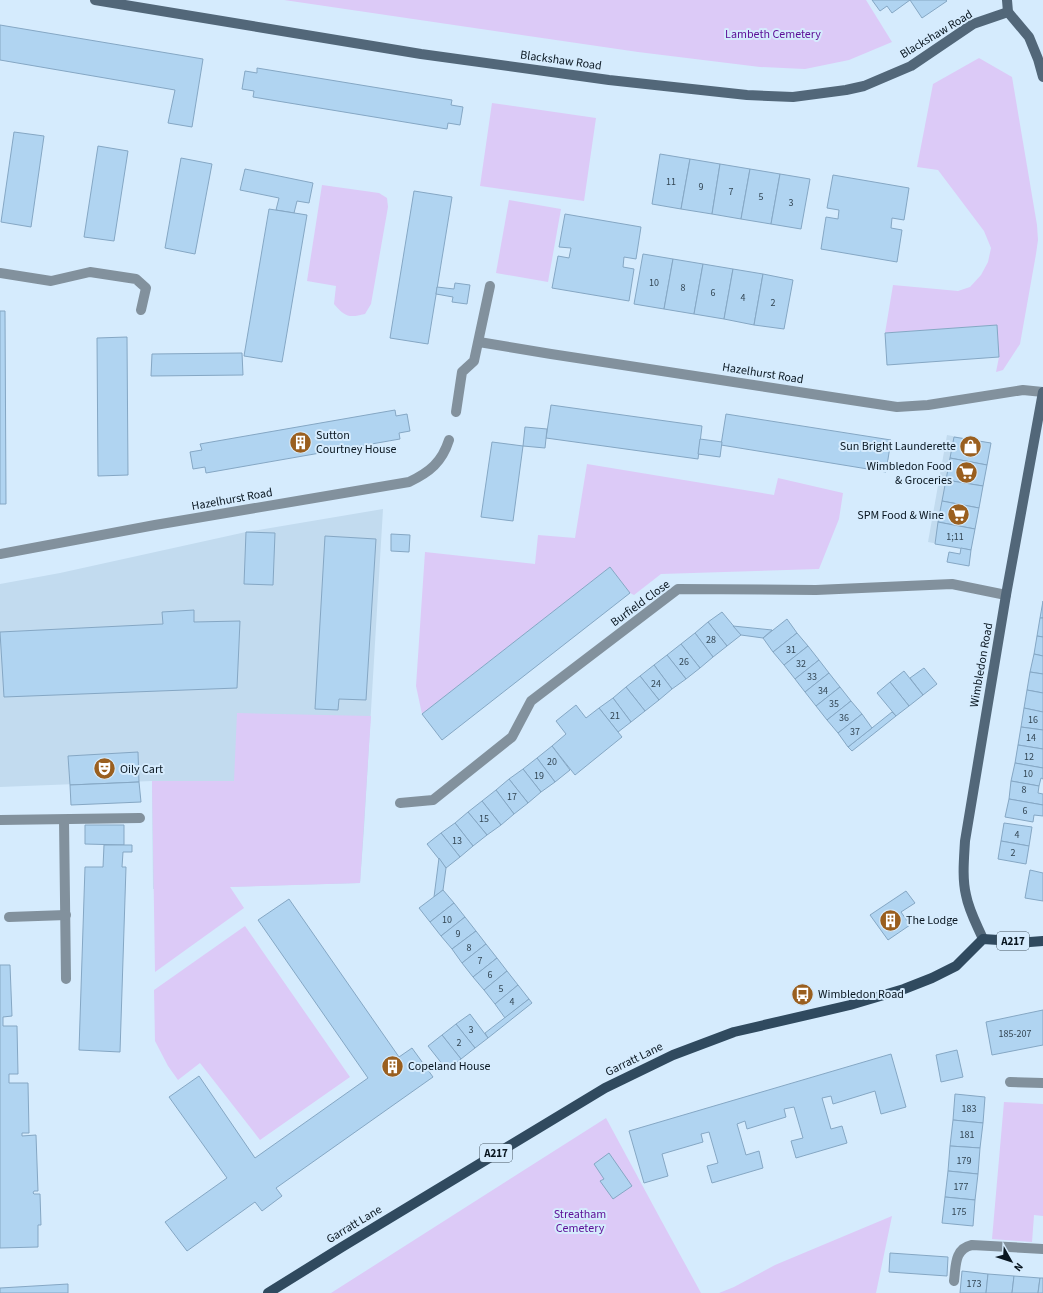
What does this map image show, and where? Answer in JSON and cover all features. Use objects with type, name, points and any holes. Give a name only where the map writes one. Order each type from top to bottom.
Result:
[{"type":"main road","name":"A217","points":[[983,940],[1030,942],[1043,941]]},
{"type":"main road","name":"Garratt Lane","points":[[268,1293],[605,1088],[659,1061],[734,1032],[850,1005],[904,989],[932,978],[956,966],[983,940]]},
{"type":"street","name":"Blackshaw Road","points":[[95,0],[421,54],[610,80],[747,95],[793,97],[864,86],[911,66],[973,24],[1008,12]]},
{"type":"street","points":[[1007,0],[1008,12],[1029,37],[1039,61],[1043,77]]},
{"type":"street","points":[[0,273],[51,281],[90,272],[136,279],[146,288],[141,310]]},
{"type":"street","points":[[456,412],[462,372],[474,361],[490,286]]},
{"type":"street","name":"Hazelhurst Road","points":[[479,342],[897,407],[928,405],[1023,390],[1043,392]]},
{"type":"street","name":"Wimbledon Road","points":[[983,940],[965,894],[963,868],[965,841],[1006,596],[1043,392]]},
{"type":"street","name":"Hazelhurst Road","points":[[0,554],[155,525],[409,482],[424,475],[437,462],[445,452],[449,440]]},
{"type":"street","name":"Burfield Close","points":[[400,803],[433,800],[512,737],[531,701],[678,589],[816,590],[952,584],[1006,596]]},
{"type":"street","points":[[0,820],[140,818]]},
{"type":"street","points":[[64,820],[66,979]]},
{"type":"street","points":[[9,918],[66,915]]},
{"type":"street","points":[[1010,1082],[1043,1083]]},
{"type":"street","points":[[954,1281],[958,1254],[966,1246],[972,1245],[1043,1249]]},
{"type":"shaded area","points":[[947,435],[991,443],[971,550],[928,542]]},
{"type":"shaded area","points":[[383,509],[360,883],[153,889],[152,781],[0,787],[0,584],[60,573],[246,532]]},
{"type":"green space","name":"Lambeth Cemetery","points":[[284,0],[866,0],[892,42],[849,60],[805,69],[760,67],[638,52]]},
{"type":"green space","points":[[979,58],[1012,77],[1037,225],[1038,240],[1020,344],[1003,370],[996,372],[999,357],[996,325],[885,333],[893,285],[958,291],[970,287],[981,275],[988,262],[991,248],[984,231],[938,170],[917,167],[933,84]]},
{"type":"green space","points":[[492,103],[596,118],[584,201],[480,186]]},
{"type":"green space","points":[[322,185],[379,193],[387,198],[388,207],[371,304],[365,314],[351,316],[344,314],[334,304],[336,286],[307,281]]},
{"type":"green space","points":[[509,200],[561,209],[548,282],[496,273]]},
{"type":"green space","points":[[587,464],[774,495],[778,478],[843,493],[839,519],[819,569],[661,574],[634,595],[630,593],[610,567],[422,714],[416,686],[425,552],[535,564],[538,535],[575,538]]},
{"type":"green space","points":[[237,713],[371,716],[360,883],[230,887],[244,908],[155,972],[152,781],[234,781]]},
{"type":"green space","points":[[245,926],[350,1077],[260,1140],[200,1063],[178,1080],[168,1066],[155,1041],[154,990]]},
{"type":"green space","points":[[1004,1102],[1043,1104],[1043,1216],[1034,1215],[1032,1242],[992,1239]]},
{"type":"green space","name":"Streatham Cemetery","points":[[606,1118],[701,1293],[331,1293]]},
{"type":"green space","points":[[892,1216],[876,1293],[719,1293],[734,1287],[775,1265]]},
{"type":"building","points":[[872,0],[910,0],[892,13],[887,6],[880,11]]},
{"type":"building","points":[[910,0],[946,0],[947,1],[922,18]]},
{"type":"building","points":[[0,25],[203,59],[192,127],[168,123],[175,90],[0,60]]},
{"type":"building","points":[[257,68],[452,100],[451,105],[463,107],[460,125],[448,123],[447,129],[253,97],[254,91],[242,89],[245,71],[257,73]]},
{"type":"building","points":[[14,132],[44,136],[31,227],[1,222]]},
{"type":"building","points":[[98,146],[128,151],[114,241],[84,237]]},
{"type":"building","points":[[660,154],[690,159],[681,209],[652,204]]},
{"type":"building","points":[[181,158],[212,164],[195,254],[165,248]]},
{"type":"building","points":[[690,159],[720,164],[712,214],[681,209]]},
{"type":"building","points":[[720,164],[750,169],[741,219],[712,214]]},
{"type":"building","points":[[245,169],[313,183],[309,203],[297,201],[294,213],[276,210],[279,198],[240,190]]},
{"type":"building","points":[[750,169],[780,174],[771,224],[741,219]]},
{"type":"building","points":[[780,174],[810,179],[801,229],[771,224]]},
{"type":"building","points":[[833,175],[909,188],[904,220],[892,218],[891,228],[902,230],[897,262],[821,249],[826,217],[838,219],[839,210],[827,208]]},
{"type":"building","points":[[414,191],[452,197],[428,344],[390,338]]},
{"type":"building","points":[[269,209],[307,215],[282,362],[244,356]]},
{"type":"building","points":[[565,214],[641,227],[636,259],[624,257],[623,267],[634,269],[629,301],[552,288],[558,256],[569,258],[571,248],[559,247]]},
{"type":"building","points":[[643,254],[673,259],[664,309],[634,304]]},
{"type":"building","points":[[673,259],[703,264],[694,314],[664,309]]},
{"type":"building","points":[[703,264],[733,269],[724,319],[694,314]]},
{"type":"building","points":[[733,269],[763,274],[754,325],[724,319]]},
{"type":"building","points":[[763,274],[793,280],[784,329],[754,325]]},
{"type":"building","points":[[455,283],[470,285],[467,304],[452,302],[453,297],[436,294],[437,287],[454,289]]},
{"type":"building","points":[[0,311],[5,311],[6,504],[0,504]]},
{"type":"building","points":[[997,325],[999,357],[887,365],[885,333]]},
{"type":"building","points":[[127,337],[128,475],[98,476],[97,338]]},
{"type":"building","points":[[242,353],[243,375],[151,376],[152,354]]},
{"type":"building","points":[[551,405],[702,426],[698,459],[546,438]]},
{"type":"building","name":"Sutton Courtney House","points":[[395,410],[396,416],[407,414],[410,431],[399,433],[400,439],[206,473],[205,467],[193,469],[190,452],[202,450],[200,444]]},
{"type":"building","points":[[726,414],[891,440],[886,472],[721,445]]},
{"type":"building","points":[[525,427],[547,429],[545,448],[523,446]]},
{"type":"building","points":[[954,437],[991,443],[987,465],[950,458]]},
{"type":"building","points":[[700,439],[722,442],[720,457],[698,454]]},
{"type":"building","points":[[492,442],[523,446],[513,521],[481,517]]},
{"type":"building","points":[[950,458],[987,465],[983,486],[946,480]]},
{"type":"building","points":[[946,480],[983,486],[979,508],[942,501]]},
{"type":"building","points":[[942,501],[979,508],[975,529],[938,522]]},
{"type":"building","points":[[938,522],[975,529],[971,550],[935,544]]},
{"type":"building","points":[[246,532],[275,533],[273,585],[244,584]]},
{"type":"building","points":[[391,534],[410,535],[409,552],[391,551]]},
{"type":"building","points":[[325,536],[376,539],[366,700],[339,699],[338,710],[315,709]]},
{"type":"building","points":[[961,548],[971,550],[969,566],[947,562],[949,552],[960,554]]},
{"type":"building","points":[[610,567],[630,593],[442,740],[422,714]]},
{"type":"building","points":[[1043,601],[1043,618],[1040,618]]},
{"type":"building","points":[[194,610],[194,622],[240,621],[237,688],[4,697],[0,632],[163,624],[162,612]]},
{"type":"building","points":[[722,612],[741,635],[727,646],[708,622]]},
{"type":"building","points":[[1040,618],[1043,618],[1043,637],[1037,636]]},
{"type":"building","points":[[787,619],[797,633],[773,652],[763,638]]},
{"type":"building","points":[[708,622],[727,646],[713,657],[695,633]]},
{"type":"building","points":[[733,626],[772,630],[763,638],[741,635]]},
{"type":"building","points":[[695,633],[713,657],[700,668],[681,644]]},
{"type":"building","points":[[797,633],[808,646],[784,665],[773,652]]},
{"type":"building","points":[[1037,636],[1043,637],[1043,656],[1034,654]]},
{"type":"building","points":[[681,644],[700,668],[686,679],[667,655]]},
{"type":"building","points":[[808,646],[819,660],[795,679],[784,665]]},
{"type":"building","points":[[1034,654],[1043,656],[1043,674],[1030,672]]},
{"type":"building","points":[[667,655],[686,679],[672,689],[654,665]]},
{"type":"building","points":[[819,660],[829,673],[805,692],[795,679]]},
{"type":"building","points":[[654,665],[672,689],[659,700],[640,676]]},
{"type":"building","points":[[924,668],[937,684],[923,695],[910,678]]},
{"type":"building","points":[[904,671],[923,695],[909,706],[890,682]]},
{"type":"building","points":[[1030,672],[1043,674],[1043,693],[1027,690]]},
{"type":"building","points":[[829,673],[840,687],[816,706],[805,692]]},
{"type":"building","points":[[640,676],[659,700],[645,711],[626,687]]},
{"type":"building","points":[[890,682],[909,706],[896,716],[877,693]]},
{"type":"building","points":[[626,687],[645,711],[631,722],[613,698]]},
{"type":"building","points":[[840,687],[851,701],[827,720],[816,706]]},
{"type":"building","points":[[1027,690],[1043,693],[1043,712],[1024,708]]},
{"type":"building","points":[[613,698],[631,722],[618,732],[599,708]]},
{"type":"building","points":[[851,701],[862,714],[838,733],[827,720]]},
{"type":"building","points":[[576,705],[586,718],[599,708],[622,737],[575,775],[552,746],[566,734],[556,721]]},
{"type":"building","points":[[1024,708],[1043,712],[1043,730],[1021,727]]},
{"type":"building","points":[[892,712],[896,716],[852,751],[848,747]]},
{"type":"building","points":[[862,714],[872,728],[848,747],[838,733]]},
{"type":"building","points":[[1021,727],[1043,730],[1043,749],[1018,745]]},
{"type":"building","points":[[1018,745],[1043,749],[1043,768],[1015,763]]},
{"type":"building","points":[[552,746],[570,770],[555,782],[537,758]]},
{"type":"building","name":"Oily Cart","points":[[138,752],[139,782],[70,785],[68,756]]},
{"type":"building","points":[[537,758],[555,782],[541,792],[523,769]]},
{"type":"building","points":[[1015,763],[1043,768],[1043,779],[1041,778],[1039,786],[1011,781]]},
{"type":"building","points":[[523,769],[541,792],[528,803],[509,779]]},
{"type":"building","points":[[509,779],[528,803],[514,814],[496,790]]},
{"type":"building","points":[[1011,781],[1039,786],[1038,793],[1043,794],[1043,805],[1009,799]]},
{"type":"building","points":[[139,782],[141,802],[71,805],[70,785]]},
{"type":"building","points":[[496,790],[514,814],[501,825],[482,801]]},
{"type":"building","points":[[1009,799],[1043,805],[1043,816],[1034,815],[1033,822],[1005,817]]},
{"type":"building","points":[[482,801],[501,825],[487,835],[468,812]]},
{"type":"building","points":[[468,812],[487,835],[473,846],[455,823]]},
{"type":"building","points":[[455,823],[473,846],[460,857],[441,833]]},
{"type":"building","points":[[1004,823],[1032,827],[1029,846],[1001,841]]},
{"type":"building","points":[[85,825],[124,825],[124,845],[85,844]]},
{"type":"building","points":[[441,833],[460,857],[446,868],[427,844]]},
{"type":"building","points":[[1001,841],[1029,846],[1026,864],[998,859]]},
{"type":"building","points":[[104,845],[132,845],[132,852],[123,852],[122,867],[126,867],[120,1052],[79,1050],[85,867],[103,867]]},
{"type":"building","points":[[439,858],[446,868],[443,890],[434,897]]},
{"type":"building","points":[[1030,870],[1043,873],[1043,901],[1025,898]]},
{"type":"building","points":[[443,890],[454,903],[430,922],[419,908]]},
{"type":"building","name":"The Lodge","points":[[906,891],[915,903],[901,912],[910,925],[888,940],[870,915]]},
{"type":"building","name":"Copeland House","points":[[289,899],[399,1057],[412,1048],[433,1077],[276,1188],[282,1196],[262,1211],[255,1202],[187,1251],[165,1222],[227,1178],[169,1097],[199,1076],[255,1158],[368,1078],[258,920]]},
{"type":"building","points":[[454,903],[465,917],[441,936],[430,922]]},
{"type":"building","points":[[465,917],[476,931],[452,949],[441,936]]},
{"type":"building","points":[[476,931],[486,944],[462,963],[452,949]]},
{"type":"building","points":[[486,944],[497,958],[473,977],[462,963]]},
{"type":"building","points":[[497,958],[507,971],[484,990],[473,977]]},
{"type":"building","points":[[0,965],[10,965],[12,1016],[3,1017],[3,1026],[17,1026],[18,1074],[9,1074],[9,1083],[28,1083],[29,1133],[22,1133],[22,1136],[36,1135],[38,1191],[34,1191],[33,1193],[40,1194],[41,1225],[38,1225],[38,1247],[0,1248]]},
{"type":"building","points":[[507,971],[518,985],[495,1004],[484,990]]},
{"type":"building","points":[[518,985],[529,999],[505,1018],[495,1004]]},
{"type":"building","points":[[529,999],[532,1003],[488,1038],[485,1033]]},
{"type":"building","points":[[1043,1010],[1043,1045],[992,1055],[986,1022]]},
{"type":"building","points":[[470,1014],[488,1038],[475,1048],[456,1024]]},
{"type":"building","points":[[456,1024],[475,1048],[461,1059],[442,1035]]},
{"type":"building","points":[[442,1035],[461,1059],[447,1070],[428,1046]]},
{"type":"building","points":[[957,1050],[963,1077],[941,1082],[936,1055]]},
{"type":"building","points":[[891,1054],[906,1107],[881,1114],[875,1091],[833,1104],[831,1096],[822,1098],[831,1129],[842,1126],[847,1143],[796,1158],[791,1141],[803,1138],[794,1107],[784,1109],[786,1117],[747,1129],[745,1121],[737,1124],[746,1155],[759,1151],[763,1168],[712,1183],[707,1166],[718,1163],[709,1132],[701,1134],[703,1142],[662,1154],[668,1176],[644,1183],[629,1131]]},
{"type":"building","points":[[955,1094],[985,1097],[983,1123],[953,1120]]},
{"type":"building","points":[[953,1120],[983,1123],[980,1148],[950,1146]]},
{"type":"building","points":[[950,1146],[980,1148],[978,1174],[948,1171]]},
{"type":"building","points":[[609,1153],[632,1186],[613,1199],[600,1181],[604,1179],[594,1164]]},
{"type":"building","points":[[948,1171],[978,1174],[975,1200],[945,1197]]},
{"type":"building","points":[[945,1197],[975,1200],[973,1226],[942,1223]]},
{"type":"building","points":[[890,1253],[948,1257],[947,1276],[889,1272]]},
{"type":"building","points":[[962,1271],[988,1274],[986,1293],[960,1293]]},
{"type":"building","points":[[988,1274],[1014,1276],[1012,1293],[986,1293]]},
{"type":"building","points":[[1014,1276],[1040,1278],[1038,1293],[1012,1293]]},
{"type":"building","points":[[1040,1278],[1043,1278],[1043,1293],[1038,1293]]},
{"type":"building","points":[[68,1284],[68,1293],[0,1293],[0,1288]]},
{"type":"place","name":"Sutton Courtney House","points":[[301,442]]},
{"type":"place","name":"Sun Bright Launderette","points":[[971,446]]},
{"type":"place","name":"Wimbledon Food & Groceries","points":[[967,473]]},
{"type":"place","name":"SPM Food & Wine","points":[[959,515]]},
{"type":"place","name":"Oily Cart","points":[[104,769]]},
{"type":"place","name":"The Lodge","points":[[890,920]]},
{"type":"place","name":"Wimbledon Road","points":[[803,994]]},
{"type":"place","name":"Copeland House","points":[[392,1066]]}]
